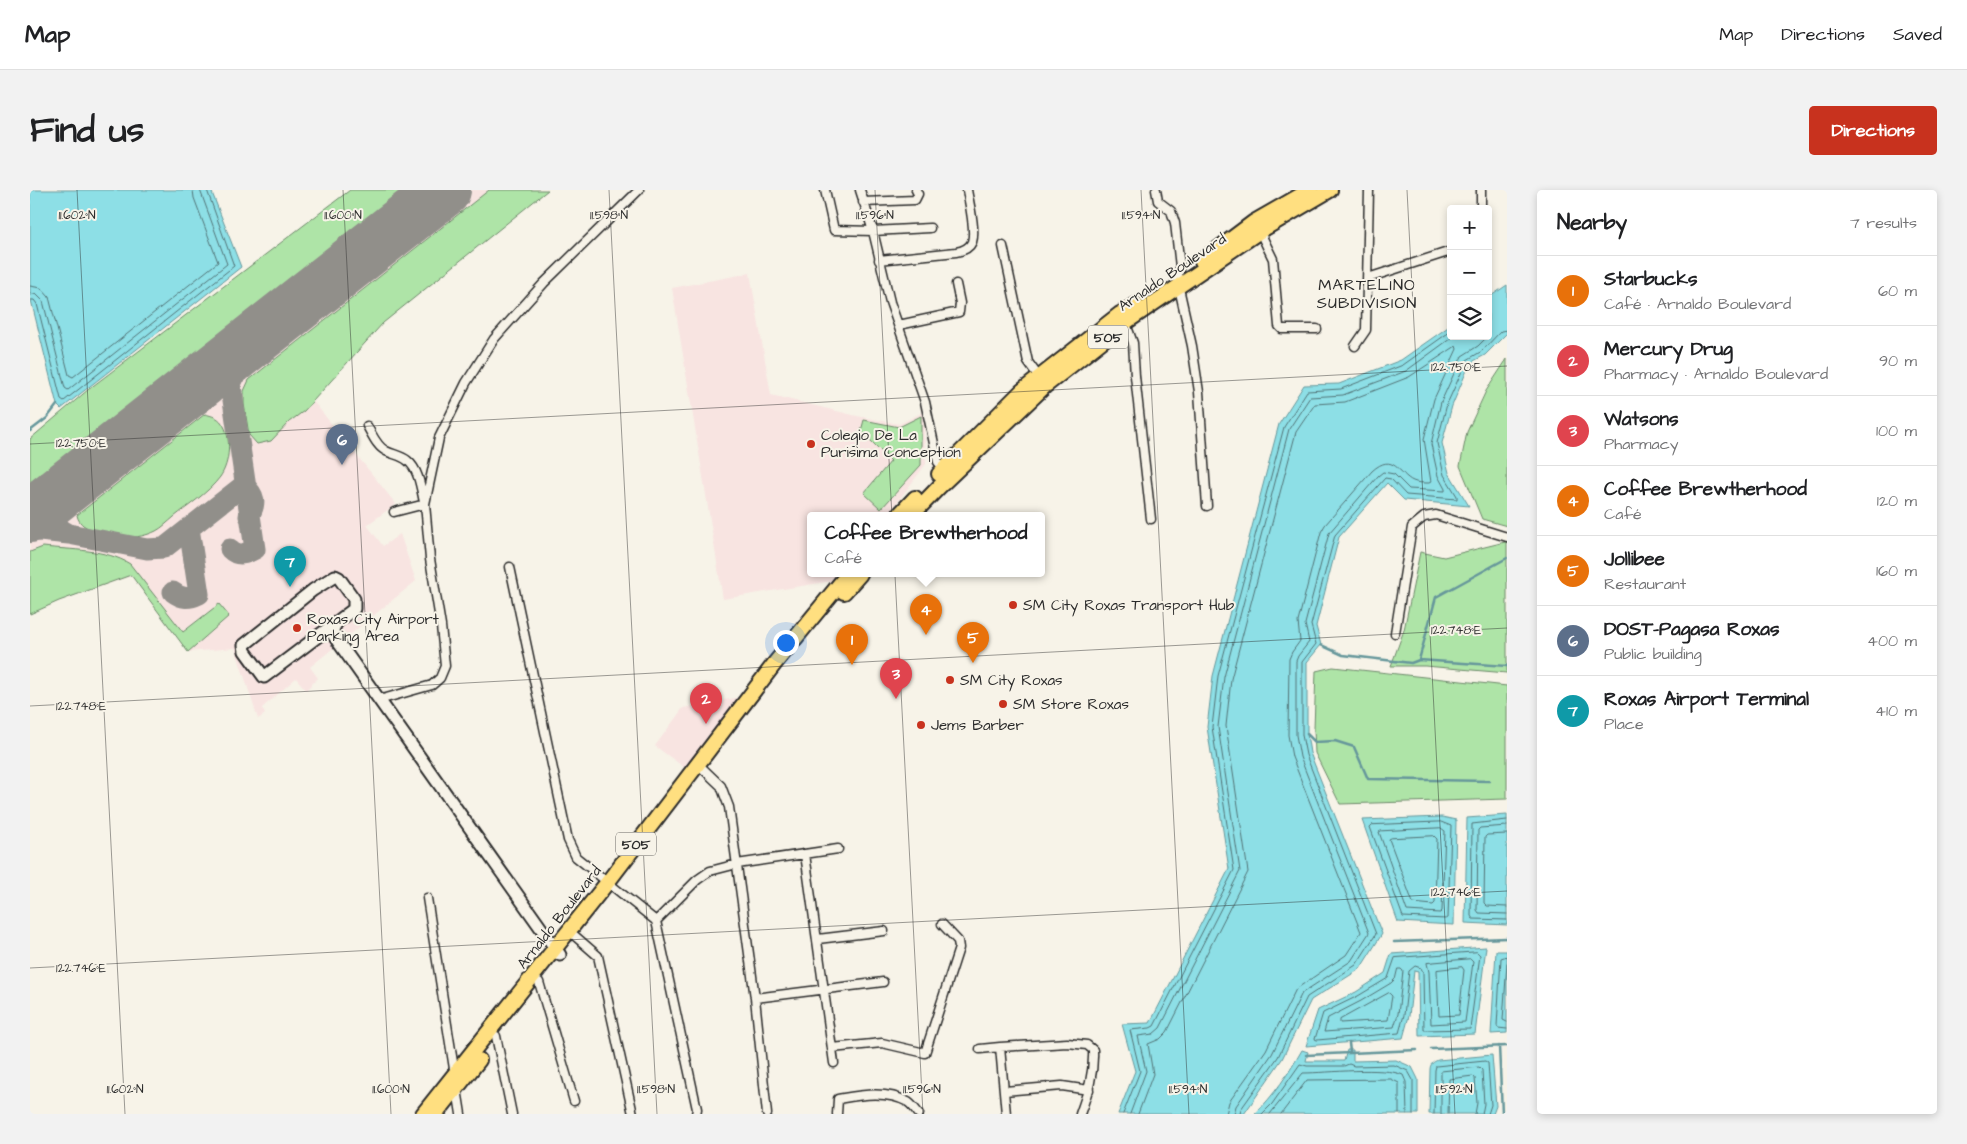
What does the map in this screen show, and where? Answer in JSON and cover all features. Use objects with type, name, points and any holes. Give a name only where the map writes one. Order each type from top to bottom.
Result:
[{"type":"highway","name":"Arnaldo Boulevard","points":[[903,512],[936,483],[1042,382],[1123,318],[1179,283],[1310,190]]},
{"type":"highway","name":"Arnaldo Boulevard","points":[[1295,199],[1330,190]]},
{"type":"highway","name":"Arnaldo Boulevard","points":[[914,512],[944,469],[1022,391],[1042,382]]},
{"type":"highway","name":"Arnaldo Boulevard","points":[[436,1114],[456,1082],[834,597],[846,577]]},
{"type":"highway","name":"Arnaldo Boulevard","points":[[834,597],[857,577]]},
{"type":"highway","name":"Arnaldo Boulevard","points":[[423,1114],[456,1082],[496,1036],[508,1016],[539,982],[558,952],[575,936],[610,885]]},
{"type":"street","points":[[425,504],[439,438],[466,383],[494,339],[544,283],[639,190]]},
{"type":"street","points":[[825,190],[834,230],[873,231],[930,228]]},
{"type":"street","points":[[860,190],[873,231],[890,302],[925,402],[938,462],[944,469]]},
{"type":"street","points":[[863,202],[914,200],[918,194],[916,190]]},
{"type":"street","points":[[879,260],[965,250],[972,242],[967,190]]},
{"type":"street","points":[[1156,190],[1158,201],[1171,211],[1175,223],[1180,267],[1179,283],[1199,392],[1207,506]]},
{"type":"street","points":[[1355,346],[1366,330],[1369,190]]},
{"type":"street","points":[[1481,190],[1481,205]]},
{"type":"street","points":[[1257,227],[1274,260],[1279,326],[1282,329],[1317,329]]},
{"type":"street","points":[[1003,246],[1028,362],[1042,382]]},
{"type":"street","points":[[1368,278],[1447,252]]},
{"type":"street","points":[[899,325],[959,312],[960,303],[956,284]]},
{"type":"street","points":[[1123,318],[1133,343],[1151,519]]},
{"type":"street","points":[[367,426],[377,443],[385,451],[398,455],[410,462],[419,480],[425,504],[430,559],[441,626],[444,666],[440,678],[432,685],[379,700]]},
{"type":"street","points":[[394,512],[425,504]]},
{"type":"street","points":[[1395,633],[1412,527],[1424,517],[1436,515],[1507,537]]},
{"type":"street","points":[[510,567],[568,840],[576,857],[656,921],[697,1110],[696,1114]]},
{"type":"street","points":[[335,576],[339,578],[352,595],[355,604],[354,609],[337,622],[266,677],[263,676],[244,648],[244,645],[314,590],[335,576]]},
{"type":"street","points":[[337,622],[333,629],[334,636],[558,952]]},
{"type":"street","points":[[320,635],[331,634],[334,636]]},
{"type":"street","points":[[701,766],[721,786],[729,807],[755,998],[768,1114]]},
{"type":"street","points":[[656,921],[697,880],[710,871],[737,864],[838,849]]},
{"type":"street","points":[[805,854],[834,1062]]},
{"type":"street","points":[[428,898],[462,1114]]},
{"type":"street","points":[[832,1048],[882,1043],[925,1053],[959,948],[958,942],[942,924]]},
{"type":"street","points":[[818,939],[884,931]]},
{"type":"street","points":[[575,936],[598,956],[634,1114]]},
{"type":"street","points":[[539,982],[574,1101]]},
{"type":"street","points":[[755,998],[883,982]]},
{"type":"street","points":[[496,1036],[512,1114]]},
{"type":"street","points":[[980,1049],[1067,1043],[1087,1045],[1093,1050],[1094,1068],[1089,1090],[1080,1114]]},
{"type":"street","points":[[1000,1047],[1006,1114]]},
{"type":"street","points":[[1005,1091],[1062,1086],[1089,1090]]},
{"type":"street","points":[[837,1114],[838,1099],[869,1094],[886,1095],[909,1103],[919,1114]]},
{"type":"shaded area","points":[[350,190],[548,190],[383,323],[313,401],[396,504],[367,525],[383,546],[400,534],[416,581],[310,667],[318,678],[306,690],[296,678],[262,708],[265,714],[258,719],[235,648],[188,652],[131,576],[59,601],[30,614],[30,439],[89,389]]},
{"type":"shaded area","name":"Colegio De La Purisima Conception","points":[[750,273],[771,395],[899,424],[923,412],[926,464],[890,512],[807,512],[807,577],[835,577],[832,581],[723,599],[672,288]]},
{"type":"shaded area","points":[[740,697],[685,768],[655,746],[683,708]]},
{"type":"green space","points":[[350,190],[402,190],[30,483],[30,439],[89,389]]},
{"type":"green space","points":[[489,190],[548,190],[383,323],[304,411],[289,422],[271,441],[257,444],[249,435],[244,404],[244,391],[249,380]]},
{"type":"green space","points":[[1507,359],[1507,526],[1482,519],[1460,466],[1467,432],[1486,391]]},
{"type":"green space","points":[[205,414],[217,418],[222,423],[227,435],[228,457],[220,477],[204,494],[156,531],[142,536],[110,536],[82,524],[77,515]]},
{"type":"green space","points":[[921,416],[921,465],[881,509],[864,493],[891,461],[861,431],[864,420],[899,427]]},
{"type":"green space","points":[[1507,542],[1507,673],[1425,666],[1391,666],[1404,630],[1420,552],[1444,557]]},
{"type":"green space","points":[[43,547],[110,555],[130,564],[183,632],[219,604],[229,616],[188,652],[131,575],[59,601],[30,614],[30,552]]},
{"type":"green space","points":[[1333,667],[1507,686],[1507,799],[1340,804],[1315,753],[1316,671]]},
{"type":"water","points":[[30,190],[211,190],[241,267],[61,409],[57,405],[30,296]]},
{"type":"water","points":[[1507,285],[1507,333],[1485,355],[1470,363],[1452,406],[1442,443],[1449,473],[1469,506],[1404,500],[1387,483],[1339,537],[1316,626],[1321,645],[1307,662],[1307,734],[1310,753],[1382,934],[1360,969],[1311,1000],[1282,1059],[1244,1114],[1118,1114],[1135,1071],[1122,1024],[1150,1023],[1229,869],[1207,727],[1213,676],[1279,424],[1304,385],[1339,384],[1401,360],[1447,328],[1447,340],[1492,340],[1492,295]]},
{"type":"water","points":[[1507,815],[1507,925],[1465,923],[1467,818]]},
{"type":"water","points":[[1442,817],[1456,820],[1454,925],[1398,922],[1362,820]]},
{"type":"water","points":[[1486,947],[1475,1034],[1419,1036],[1418,972],[1414,971],[1409,1016],[1403,1038],[1306,1046],[1318,1010],[1356,992],[1385,973],[1391,954]]},
{"type":"water","points":[[1496,951],[1507,951],[1507,1033],[1491,1034]]},
{"type":"water","points":[[1302,1050],[1308,1052],[1306,1061],[1344,1061],[1347,1050],[1353,1050],[1353,1061],[1396,1060],[1412,1067],[1418,1079],[1418,1114],[1255,1114],[1281,1084]]},
{"type":"water","points":[[1492,1055],[1496,1106],[1493,1114],[1429,1114],[1430,1070],[1432,1064],[1438,1060]]},
{"type":"waterway","points":[[30,431],[47,418],[57,405]]},
{"type":"waterway","points":[[1321,645],[1343,655],[1411,663],[1419,660],[1436,597],[1507,558]]},
{"type":"waterway","points":[[1419,660],[1507,666]]},
{"type":"waterway","points":[[1307,734],[1315,742],[1335,741],[1354,747],[1368,779],[1490,781]]},
{"type":"waterway","points":[[1394,942],[1507,938]]},
{"type":"waterway","points":[[1349,1043],[1350,1052]]},
{"type":"waterway","points":[[1499,1046],[1502,1113]]},
{"type":"waterway","points":[[1431,1049],[1507,1046]]},
{"type":"waterway","points":[[1306,1055],[1417,1050]]},
{"type":"taxiway","points":[[230,549],[233,552],[242,554],[255,549],[229,373],[231,361],[240,351]]},
{"type":"taxiway","points":[[198,384],[218,384],[230,392],[233,397]]},
{"type":"taxiway","points":[[30,530],[69,534],[147,549],[164,548],[244,485],[251,492],[254,499],[249,516]]},
{"type":"taxiway","points":[[56,495],[51,507],[52,518],[58,527],[69,534]]},
{"type":"taxiway","points":[[173,592],[179,596],[186,597],[199,594],[189,528]]},
{"type":"runway","points":[[30,516],[444,190]]},
{"type":"place","name":"Colegio De La Purisima Conception","points":[[811,444]]},
{"type":"place","name":"DOST-Pagasa Roxas","points":[[342,465]]},
{"type":"place","name":"Roxas Airport Terminal","points":[[290,587]]},
{"type":"place","name":"SM City Roxas Transport Hub","points":[[1013,605]]},
{"type":"place","name":"Roxas City Airport Parking Area","points":[[297,628]]},
{"type":"place","name":"Coffee Brewtherhood","points":[[926,635]]},
{"type":"place","name":"Jollibee","points":[[973,663]]},
{"type":"place","name":"Starbucks","points":[[852,665]]},
{"type":"place","name":"SM City Roxas","points":[[950,680]]},
{"type":"place","name":"Watsons","points":[[896,699]]},
{"type":"place","name":"SM Store Roxas","points":[[1003,704]]},
{"type":"place","name":"Mercury Drug","points":[[706,724]]},
{"type":"place","name":"Jems Barber","points":[[921,725]]},
{"type":"district","name":"MARTELINO SUBDIVISION","points":[[1367,293]]}]
